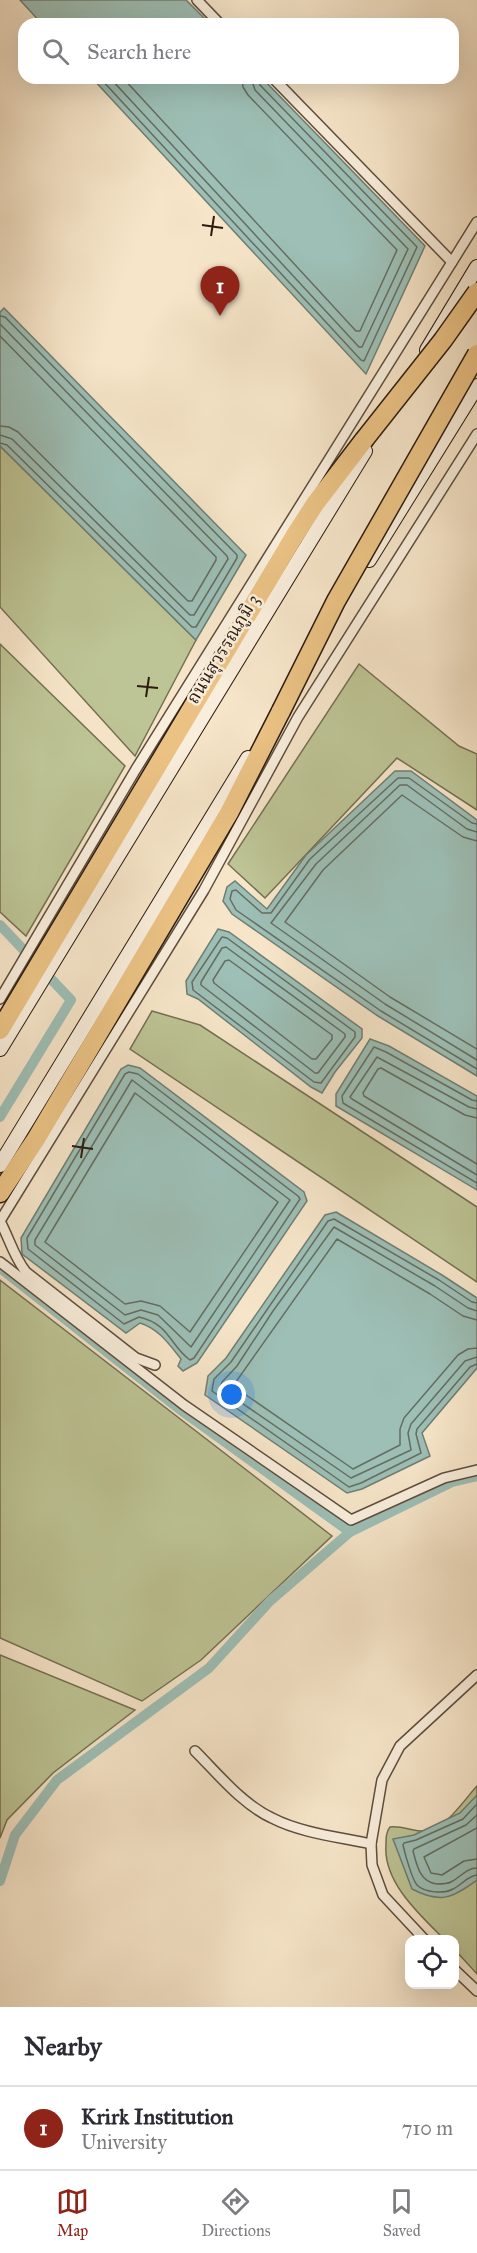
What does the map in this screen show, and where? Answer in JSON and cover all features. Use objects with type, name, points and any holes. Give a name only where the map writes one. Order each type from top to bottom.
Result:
[{"type":"highway","points":[[0,1030],[28,978],[87,886],[210,675],[310,512],[336,475],[443,340],[477,292]]},
{"type":"highway","points":[[0,1194],[36,1139],[229,813],[336,601],[477,354]]},
{"type":"main road","name":"ถนนสุวรรณภูมิ 3","points":[[47,947],[477,267]]},
{"type":"main road","points":[[0,1165],[477,386]]},
{"type":"main road","points":[[0,1049],[28,978]]},
{"type":"street","points":[[197,0],[214,18]]},
{"type":"street","points":[[279,84],[452,262]]},
{"type":"street","points":[[47,947],[136,770],[477,222]]},
{"type":"street","points":[[155,1365],[136,1358],[26,1272],[17,1262],[11,1241],[0,1221],[204,890],[298,717],[477,434]]},
{"type":"street","points":[[0,999],[28,978]]},
{"type":"street","points":[[0,1262],[184,1405],[351,1520],[444,1478],[477,1470]]},
{"type":"street","points":[[420,1935],[383,1895],[372,1865],[371,1844],[382,1780],[400,1746],[477,1675]]},
{"type":"street","points":[[195,1751],[237,1792],[269,1817],[302,1828],[371,1844]]},
{"type":"street","points":[[459,1974],[477,1991]]},
{"type":"green space","points":[[0,446],[196,640],[135,756],[0,607]]},
{"type":"green space","points":[[0,644],[125,766],[26,936],[0,912]]},
{"type":"green space","points":[[359,664],[459,746],[477,754],[477,810],[397,758],[265,898],[228,864]]},
{"type":"green space","points":[[152,1011],[200,1025],[477,1207],[477,1282],[130,1049]]},
{"type":"green space","points":[[0,1280],[332,1536],[201,1660],[142,1701],[0,1638]]},
{"type":"green space","points":[[0,1655],[135,1710],[53,1773],[7,1820],[0,1838]]},
{"type":"green space","points":[[477,1786],[477,1974],[459,1954],[459,1935],[440,1935],[424,1919],[397,1885],[390,1872],[387,1859],[387,1833],[390,1827],[428,1831],[442,1824]]},
{"type":"water","points":[[20,0],[186,0],[204,18],[36,18]]},
{"type":"water","points":[[98,84],[268,84],[425,246],[366,374]]},
{"type":"water","points":[[4,308],[246,555],[196,640],[0,446],[0,312]]},
{"type":"water","points":[[395,771],[411,771],[477,820],[477,1076],[378,1016],[232,914],[223,901],[227,887],[235,881],[267,909],[306,855]]},
{"type":"water","points":[[218,929],[229,932],[362,1029],[362,1038],[335,1072],[322,1093],[311,1087],[198,999],[187,994],[186,981]]},
{"type":"water","points":[[370,1039],[389,1046],[477,1096],[477,1190],[336,1106],[336,1094]]},
{"type":"water","points":[[128,1065],[140,1068],[304,1192],[307,1201],[197,1363],[183,1371],[178,1366],[181,1359],[153,1329],[140,1323],[126,1333],[22,1254],[21,1238],[121,1069]]},
{"type":"water","points":[[336,1212],[477,1298],[477,1368],[422,1433],[430,1456],[362,1489],[347,1493],[205,1395],[208,1376],[226,1358],[325,1215]]},
{"type":"water","points":[[477,1795],[477,1880],[446,1897],[422,1894],[412,1889],[393,1839],[414,1835],[460,1813]]},
{"type":"waterway","points":[[0,925],[71,1000],[0,1117]]},
{"type":"waterway","points":[[0,1268],[182,1411],[350,1532]]},
{"type":"waterway","points":[[0,1881],[15,1835],[57,1780],[209,1668],[270,1601],[350,1532],[452,1482],[477,1476]]},
{"type":"place","name":"Krirk Institution","points":[[220,316]]}]
